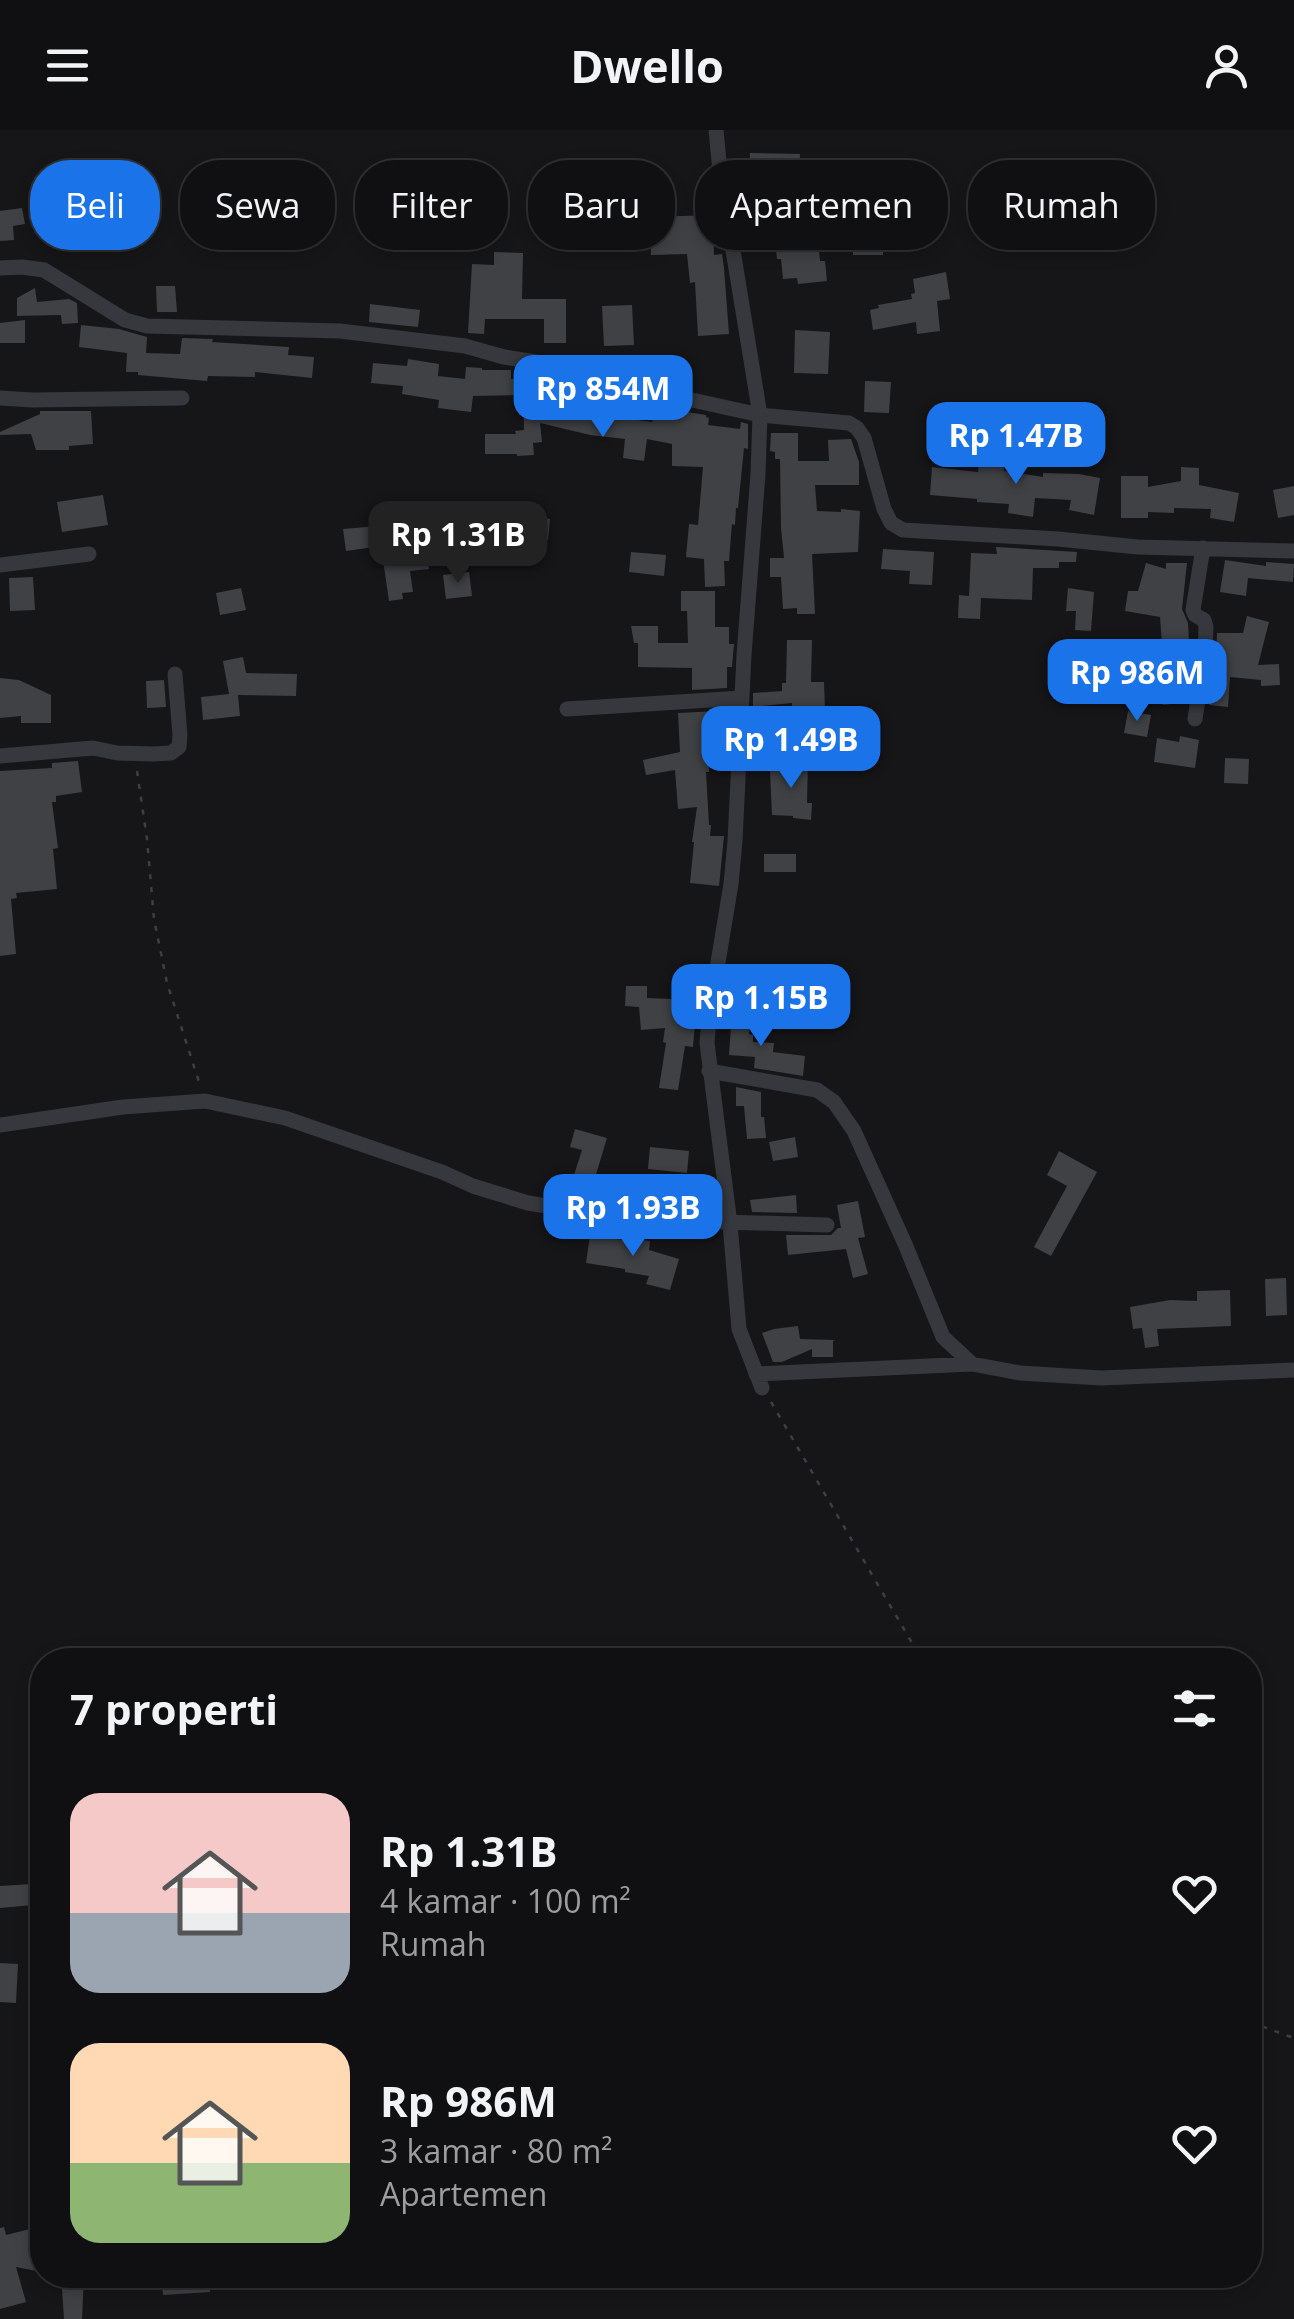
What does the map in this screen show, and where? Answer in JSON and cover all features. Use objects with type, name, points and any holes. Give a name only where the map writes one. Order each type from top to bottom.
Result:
[{"type":"street","points":[[716,130],[760,416],[736,841],[707,1043],[739,1330],[759,1381],[972,1364],[1020,1373],[1101,1378],[1294,1370]]},
{"type":"street","points":[[0,268],[44,270],[125,320],[147,326],[340,331],[465,346],[504,358],[562,366],[592,384],[690,399],[760,416],[849,423],[857,428],[868,448],[891,523],[903,530],[1058,538],[1138,547],[1294,551]]},
{"type":"street","points":[[0,398],[182,398]]},
{"type":"street","points":[[1195,718],[1206,640],[1204,620],[1194,615],[1193,610],[1203,548]]},
{"type":"street","points":[[0,566],[88,554]]},
{"type":"street","points":[[0,756],[93,748],[134,754],[171,752],[179,747],[180,735],[176,674]]},
{"type":"street","points":[[566,709],[742,698]]},
{"type":"street","points":[[709,1071],[816,1090],[834,1102],[854,1131],[943,1337],[972,1364]]},
{"type":"street","points":[[0,1125],[123,1107],[205,1101],[285,1118],[528,1203],[658,1220],[827,1226]]},
{"type":"path","points":[[134,754],[154,919],[167,983],[205,1101]]},
{"type":"path","points":[[759,1381],[915,1648]]},
{"type":"path","points":[[1262,2026],[1294,2038]]},
{"type":"building","points":[[750,153],[800,154],[800,160],[750,160]]},
{"type":"building","points":[[22,208],[25,224],[13,226],[14,240],[0,241],[0,211]]},
{"type":"building","points":[[675,216],[695,216],[695,250],[722,254],[729,334],[698,336],[695,282],[690,283],[687,254],[651,255],[651,250],[675,250]]},
{"type":"building","points":[[776,250],[819,250],[820,261],[825,261],[827,281],[798,284],[797,278],[783,279],[781,259],[777,259]]},
{"type":"building","points":[[853,250],[883,250],[883,255],[853,255]]},
{"type":"building","points":[[494,252],[523,253],[522,299],[566,299],[566,343],[544,343],[544,319],[485,319],[484,334],[468,333],[472,264],[494,265]]},
{"type":"building","points":[[946,272],[950,299],[937,301],[940,331],[917,334],[916,322],[873,330],[870,310],[912,299],[913,279]]},
{"type":"building","points":[[156,286],[175,286],[177,312],[157,312]]},
{"type":"building","points":[[35,288],[37,302],[69,299],[77,303],[78,323],[62,324],[61,315],[17,316],[17,298]]},
{"type":"building","points":[[370,304],[420,310],[418,327],[369,322]]},
{"type":"building","points":[[632,305],[634,345],[604,346],[602,306]]},
{"type":"building","points":[[25,320],[25,343],[0,343],[0,323]]},
{"type":"building","points":[[81,325],[147,337],[146,353],[180,354],[182,338],[289,347],[288,355],[314,357],[312,378],[255,372],[255,377],[208,376],[207,381],[138,375],[126,372],[127,353],[79,347]]},
{"type":"building","points":[[795,330],[830,332],[828,374],[794,373]]},
{"type":"building","points":[[408,359],[439,364],[438,376],[465,379],[466,367],[511,370],[511,379],[559,382],[558,388],[587,394],[585,409],[625,415],[624,418],[652,422],[655,407],[706,415],[708,425],[740,429],[741,422],[748,424],[748,449],[744,448],[729,561],[724,561],[725,586],[705,587],[704,559],[686,557],[689,524],[698,525],[703,467],[672,466],[672,444],[647,439],[644,461],[623,458],[625,439],[540,423],[542,442],[533,443],[534,455],[485,454],[485,434],[516,434],[515,431],[524,430],[523,395],[473,396],[471,412],[438,408],[439,400],[402,394],[403,386],[371,383],[373,363],[407,366]]},
{"type":"building","points":[[865,381],[891,382],[889,413],[864,412]]},
{"type":"building","points":[[40,411],[91,411],[93,444],[69,446],[69,450],[36,450],[31,434],[0,435]]},
{"type":"building","points":[[771,433],[798,433],[798,461],[829,461],[828,440],[851,439],[859,462],[859,485],[815,485],[817,511],[860,511],[858,552],[812,554],[815,614],[797,614],[797,608],[783,609],[781,577],[770,577],[770,558],[784,558],[780,459],[775,459],[775,452],[770,451]]},
{"type":"building","points":[[979,458],[1004,460],[1004,471],[1043,477],[1043,473],[1100,478],[1094,515],[1069,510],[1071,500],[1035,498],[1033,517],[1008,513],[1009,504],[930,495],[932,467],[978,472]]},
{"type":"building","points":[[1181,467],[1199,468],[1199,485],[1239,493],[1234,522],[1210,518],[1211,509],[1174,508],[1174,513],[1148,512],[1148,518],[1121,518],[1121,476],[1148,476],[1148,487],[1181,481]]},
{"type":"building","points":[[1294,486],[1294,515],[1278,518],[1273,490]]},
{"type":"building","points":[[103,495],[108,525],[62,532],[57,502]]},
{"type":"building","points":[[520,516],[550,519],[548,540],[518,537]]},
{"type":"building","points":[[414,523],[418,550],[426,549],[429,569],[410,571],[413,592],[402,593],[403,599],[389,601],[381,546],[346,551],[343,529]]},
{"type":"building","points":[[996,547],[1077,552],[1076,562],[1059,562],[1059,568],[1033,568],[1032,600],[981,598],[980,619],[958,618],[959,595],[969,596],[971,553],[997,554]]},
{"type":"building","points":[[883,549],[934,552],[932,585],[909,584],[910,571],[881,569]]},
{"type":"building","points":[[631,552],[666,555],[664,576],[629,572]]},
{"type":"building","points":[[1225,560],[1266,566],[1266,562],[1294,564],[1293,582],[1248,578],[1246,596],[1220,592]]},
{"type":"building","points":[[1146,563],[1166,569],[1166,563],[1187,563],[1182,609],[1189,642],[1162,644],[1160,617],[1125,611],[1128,591],[1138,591]]},
{"type":"building","points":[[469,572],[472,596],[446,599],[443,575]]},
{"type":"building","points":[[33,577],[35,610],[10,611],[9,578]]},
{"type":"building","points":[[241,588],[246,610],[220,615],[216,593]]},
{"type":"building","points":[[1068,588],[1094,592],[1091,631],[1075,630],[1076,611],[1066,611]]},
{"type":"building","points":[[681,591],[715,591],[715,627],[729,627],[729,644],[734,644],[732,667],[727,667],[727,688],[692,690],[692,668],[638,667],[638,643],[634,643],[631,626],[658,626],[658,643],[688,643],[687,611],[681,611]]},
{"type":"building","points":[[1247,616],[1269,622],[1258,665],[1279,664],[1280,685],[1261,686],[1261,680],[1230,677],[1228,707],[1209,705],[1217,633],[1243,633]]},
{"type":"building","points":[[787,640],[812,640],[811,682],[824,682],[825,710],[830,710],[828,730],[791,728],[792,703],[753,707],[753,693],[782,691],[782,683],[786,683]]},
{"type":"building","points":[[243,657],[246,673],[297,674],[296,696],[238,695],[240,716],[203,720],[201,697],[229,694],[223,661]]},
{"type":"building","points":[[0,678],[19,680],[51,695],[51,723],[21,723],[21,716],[0,718]]},
{"type":"building","points":[[164,680],[166,707],[147,708],[146,681]]},
{"type":"building","points":[[1190,681],[1186,702],[1163,705],[1161,683]]},
{"type":"building","points":[[718,711],[719,730],[709,731],[706,772],[710,836],[724,836],[719,886],[690,883],[697,807],[678,809],[675,770],[646,775],[643,760],[680,752],[678,713]]},
{"type":"building","points":[[1128,711],[1151,715],[1147,737],[1124,733]]},
{"type":"building","points":[[1180,736],[1199,740],[1195,768],[1154,762],[1157,738],[1179,742]]},
{"type":"building","points":[[1225,758],[1249,759],[1248,784],[1224,783]]},
{"type":"building","points":[[790,760],[808,760],[807,803],[812,803],[811,820],[772,815],[770,771],[789,771]]},
{"type":"building","points":[[78,761],[82,792],[56,796],[56,802],[52,802],[58,848],[53,849],[57,889],[16,893],[17,898],[11,899],[16,954],[0,956],[0,771],[52,768],[52,763]]},
{"type":"building","points":[[764,854],[796,854],[796,872],[764,872]]},
{"type":"building","points":[[626,986],[647,986],[647,998],[697,1000],[693,1047],[685,1046],[678,1090],[659,1088],[665,1028],[641,1030],[639,1007],[625,1006]]},
{"type":"building","points":[[732,1013],[751,1014],[749,1034],[753,1035],[753,1042],[774,1043],[773,1052],[805,1056],[803,1076],[754,1068],[755,1057],[729,1055]]},
{"type":"building","points":[[736,1087],[761,1092],[766,1138],[747,1139],[744,1106],[736,1106]]},
{"type":"building","points":[[575,1129],[607,1138],[588,1201],[567,1197],[582,1150],[570,1147]]},
{"type":"building","points":[[795,1137],[798,1157],[773,1161],[769,1142]]},
{"type":"building","points":[[650,1147],[689,1151],[687,1173],[648,1169]]},
{"type":"building","points":[[1059,1151],[1097,1172],[1051,1256],[1034,1247],[1067,1186],[1047,1175]]},
{"type":"building","points":[[796,1195],[797,1213],[752,1212],[750,1200]]},
{"type":"building","points":[[858,1201],[865,1237],[858,1238],[868,1274],[853,1278],[846,1249],[788,1255],[786,1235],[831,1235],[841,1228],[837,1205]]},
{"type":"building","points":[[590,1235],[650,1241],[649,1250],[679,1259],[670,1290],[646,1284],[649,1276],[586,1263]]},
{"type":"building","points":[[1286,1278],[1287,1315],[1266,1316],[1265,1279]]},
{"type":"building","points":[[1230,1290],[1231,1326],[1157,1329],[1159,1346],[1145,1348],[1142,1328],[1133,1329],[1130,1307],[1170,1300],[1197,1301],[1197,1291]]},
{"type":"building","points":[[798,1326],[800,1339],[835,1340],[833,1357],[812,1357],[812,1349],[773,1362],[762,1333]]},
{"type":"building","points":[[30,1884],[30,1905],[0,1908],[0,1886]]},
{"type":"building","points":[[0,1963],[18,1964],[16,2003],[0,2002]]},
{"type":"building","points":[[4,2227],[6,2235],[30,2229],[30,2270],[16,2267],[26,2302],[0,2309],[0,2228]]},
{"type":"building","points":[[62,2288],[83,2288],[82,2319],[64,2319]]},
{"type":"building","points":[[162,2288],[210,2288],[210,2292],[163,2295]]}]
